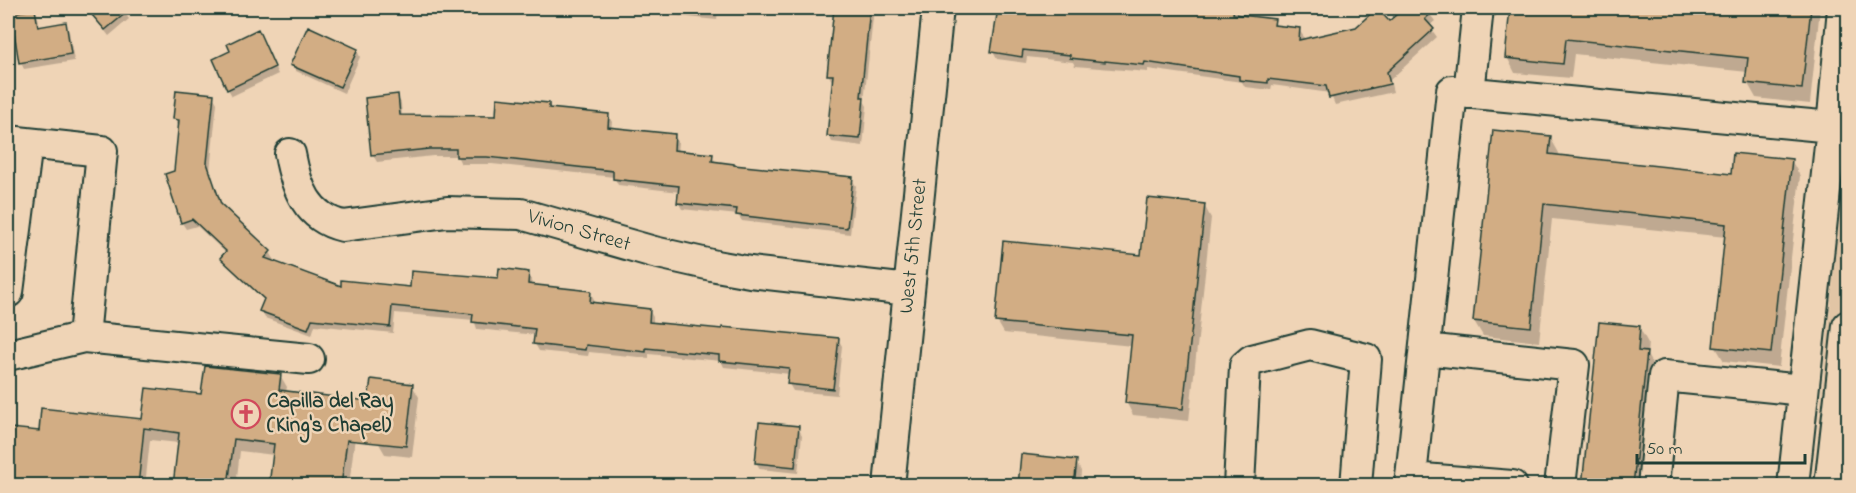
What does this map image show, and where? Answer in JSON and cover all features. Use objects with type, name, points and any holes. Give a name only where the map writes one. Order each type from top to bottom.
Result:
[{"type":"street","name":"West 5th Street","points":[[889,486],[938,8]]},
{"type":"street","points":[[1469,93],[1479,8]]},
{"type":"street","points":[[1793,486],[1843,8]]},
{"type":"street","points":[[1512,486],[1411,482],[1452,91],[1832,127]]},
{"type":"street","points":[[8,292],[17,142],[102,151],[84,337]]},
{"type":"street","name":"Vivion Street","points":[[290,154],[295,179],[306,201],[322,218],[332,224],[343,226],[447,212],[521,214],[696,262],[750,272],[909,290]]},
{"type":"street","points":[[1830,486],[1848,326]]},
{"type":"street","points":[[8,355],[84,337],[309,359]]},
{"type":"street","points":[[1239,486],[1245,366],[1252,360],[1310,345],[1366,359],[1356,486]]},
{"type":"street","points":[[1425,349],[1574,365],[1560,486]]},
{"type":"street","points":[[1653,486],[1664,376],[1803,390]]},
{"type":"shaded area","points":[[1848,126],[1848,485],[1813,485]]},
{"type":"building","points":[[86,8],[132,8],[105,30]]},
{"type":"building","points":[[834,8],[870,8],[861,97],[864,97],[860,139],[827,136],[833,75],[827,75]]},
{"type":"building","points":[[998,8],[1234,8],[1233,14],[1275,19],[1274,25],[1300,28],[1299,40],[1356,27],[1377,8],[1389,21],[1404,8],[1437,8],[1425,19],[1434,29],[1387,72],[1390,84],[1329,98],[1326,86],[1268,79],[1268,83],[1239,80],[1239,76],[1145,62],[1144,65],[1105,62],[1070,58],[1070,55],[1023,50],[1022,57],[991,52]]},
{"type":"building","points":[[1510,8],[1811,8],[1802,89],[1745,83],[1748,58],[1566,39],[1563,64],[1505,58]]},
{"type":"building","points":[[35,9],[38,27],[66,22],[71,54],[19,63],[11,13]]},
{"type":"building","points":[[308,26],[358,49],[340,87],[290,65]]},
{"type":"building","points":[[258,29],[275,67],[227,90],[213,59],[230,51],[227,44]]},
{"type":"building","points":[[176,90],[214,94],[207,163],[221,204],[271,251],[265,258],[341,286],[341,280],[410,287],[411,271],[498,278],[499,268],[529,272],[528,284],[591,291],[590,302],[650,309],[649,322],[839,338],[833,389],[787,384],[789,368],[719,361],[719,355],[646,348],[646,352],[586,345],[585,350],[533,344],[535,329],[472,322],[473,314],[392,306],[390,327],[312,319],[308,329],[259,311],[264,299],[220,258],[226,251],[192,219],[181,223],[165,174],[174,171],[179,120],[173,119]]},
{"type":"building","points":[[398,94],[400,115],[496,116],[497,98],[549,103],[549,108],[609,114],[608,127],[675,134],[674,150],[713,154],[712,161],[853,177],[847,228],[736,215],[737,209],[677,203],[679,186],[613,179],[613,171],[487,157],[456,157],[456,149],[429,149],[371,155],[365,98]]},
{"type":"building","points":[[1493,130],[1551,136],[1549,154],[1731,174],[1733,153],[1792,159],[1771,353],[1713,347],[1726,224],[1544,204],[1531,327],[1473,321]]},
{"type":"building","points":[[1147,198],[1205,204],[1183,409],[1125,403],[1132,335],[995,322],[1003,241],[1141,255]]},
{"type":"building","points":[[1599,322],[1640,326],[1638,351],[1647,352],[1633,486],[1582,486]]},
{"type":"building","points":[[205,366],[281,374],[279,390],[368,401],[371,379],[413,384],[406,446],[347,440],[341,486],[269,486],[274,444],[234,439],[228,486],[173,486],[179,433],[144,428],[138,486],[8,486],[11,428],[39,431],[41,408],[142,419],[146,388],[201,394]]},
{"type":"building","points":[[759,422],[799,426],[795,467],[755,463]]},
{"type":"building","points":[[1021,454],[1077,460],[1074,486],[1018,486]]},
{"type":"place","name":"Capilla del Ray (King's Chapel)","points":[[246,414]]}]
